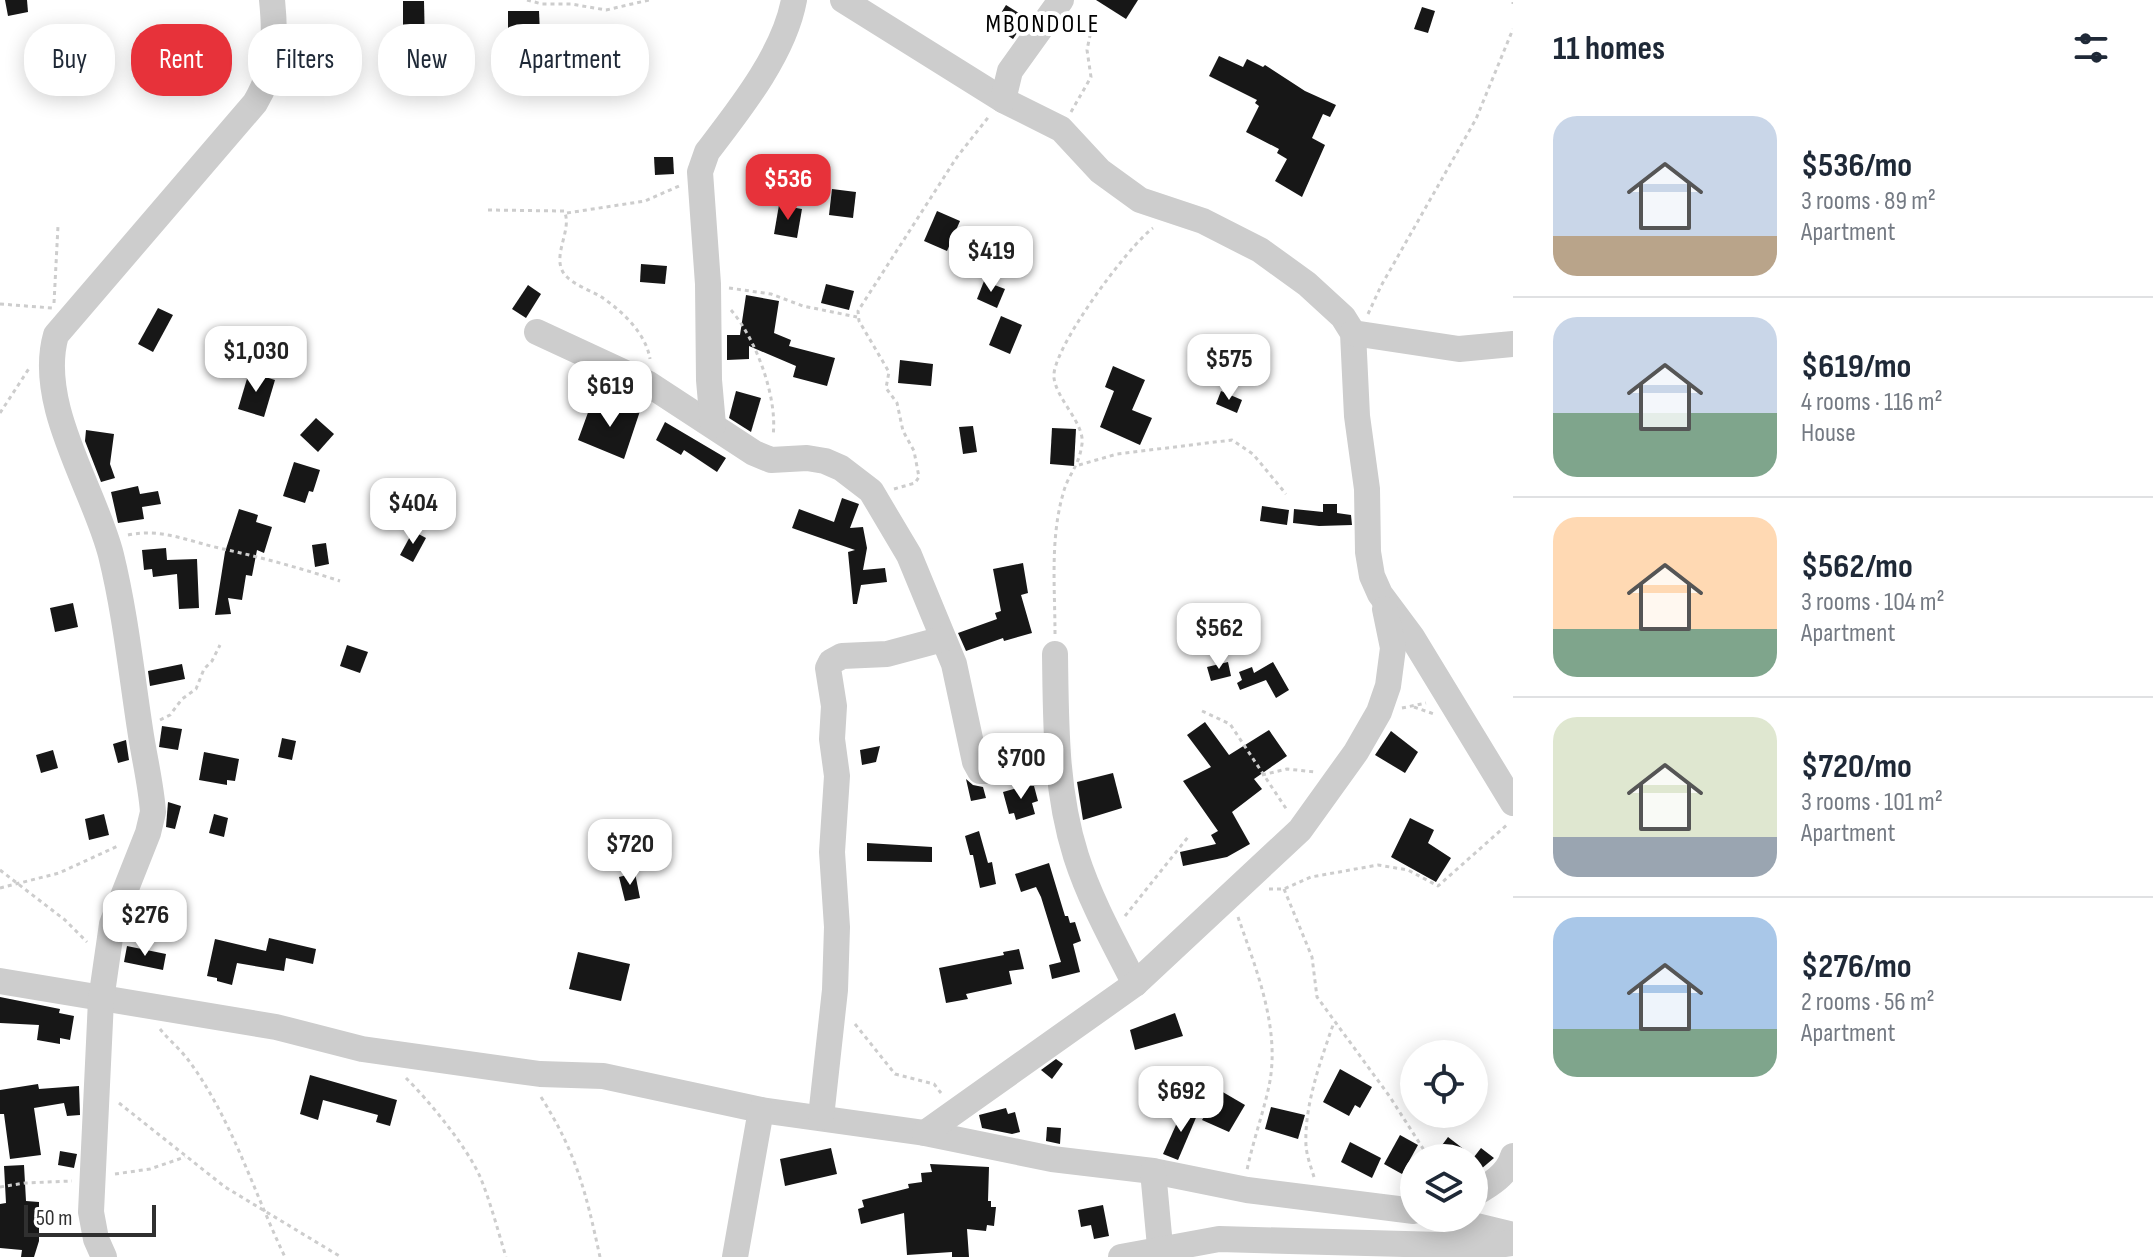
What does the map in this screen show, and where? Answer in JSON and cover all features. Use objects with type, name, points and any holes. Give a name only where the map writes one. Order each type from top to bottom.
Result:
[{"type":"street","points":[[104,1257],[96,1239],[91,1212],[101,1000],[112,924],[148,833],[153,812],[123,607],[109,550],[69,445],[52,379],[54,341],[255,103],[268,82],[273,55],[272,0]]},
{"type":"street","points":[[713,425],[709,380],[710,286],[700,172],[707,152],[755,90],[792,15],[794,0]]},
{"type":"street","points":[[843,0],[1003,100],[1061,129],[1100,171],[1140,200],[1203,221],[1260,250],[1327,300],[1343,317],[1356,333],[1357,416],[1367,489],[1368,552],[1393,648],[1388,686],[1379,712],[1356,752],[1300,830],[1135,984],[925,1133]]},
{"type":"street","points":[[1003,100],[1010,71],[1061,0]]},
{"type":"street","points":[[537,332],[647,383],[754,453],[771,460],[807,458],[825,461],[841,468],[871,491],[909,555],[943,639],[961,690],[975,762],[980,771],[1058,770]]},
{"type":"street","points":[[1356,333],[1459,349],[1512,339]]},
{"type":"street","points":[[1380,594],[1412,637],[1446,698],[1513,803]]},
{"type":"street","points":[[821,1117],[835,990],[837,927],[832,852],[837,776],[832,739],[834,706],[828,668],[831,662],[842,656],[887,654],[943,639]]},
{"type":"street","points":[[1055,654],[1058,770],[1076,857],[1135,984]]},
{"type":"street","points":[[0,981],[276,1027],[362,1049],[540,1074],[603,1076],[761,1110],[925,1133],[1052,1159],[1153,1171],[1243,1189],[1400,1209]]},
{"type":"street","points":[[731,1254],[761,1110]]},
{"type":"street","points":[[1488,1186],[1511,1164],[1513,1156]]},
{"type":"street","points":[[1153,1171],[1161,1253]]},
{"type":"street","points":[[1488,1229],[1513,1235]]},
{"type":"street","points":[[1121,1257],[1161,1253],[1219,1239],[1465,1246],[1513,1243]]},
{"type":"path","points":[[527,0],[606,10],[649,0]]},
{"type":"path","points":[[1061,129],[1091,77],[1087,45],[1095,11]]},
{"type":"path","points":[[1356,333],[1476,119],[1513,29]]},
{"type":"path","points":[[857,317],[869,293],[957,157],[1003,100]]},
{"type":"path","points":[[488,210],[560,209],[567,213],[645,201],[670,192],[684,180]]},
{"type":"path","points":[[567,213],[561,269],[568,278],[619,310],[630,323],[649,352],[651,363],[647,383]]},
{"type":"path","points":[[1055,654],[1055,545],[1062,496],[1079,465],[1083,435],[1057,388],[1054,365],[1127,253],[1142,236],[1176,213]]},
{"type":"path","points":[[0,304],[54,308],[58,226]]},
{"type":"path","points":[[710,286],[771,294],[803,306],[857,317],[889,372],[886,388],[897,403],[903,431],[914,451],[919,477],[910,486],[871,491]]},
{"type":"path","points":[[710,286],[745,326],[755,349],[775,413],[771,460]]},
{"type":"path","points":[[0,413],[32,363],[54,341]]},
{"type":"path","points":[[1079,465],[1117,454],[1232,440],[1253,454],[1286,494]]},
{"type":"path","points":[[109,550],[126,536],[152,531],[254,554],[340,581]]},
{"type":"path","points":[[140,733],[170,715],[182,699],[196,689],[204,669],[220,645]]},
{"type":"path","points":[[1379,712],[1446,698]]},
{"type":"path","points":[[1202,711],[1230,724],[1300,830]]},
{"type":"path","points":[[1262,775],[1287,769],[1339,776]]},
{"type":"path","points":[[1243,1189],[1269,1084],[1271,1056],[1268,1016],[1234,893],[1284,889],[1311,877],[1378,865],[1408,870],[1438,886],[1513,820]]},
{"type":"path","points":[[0,888],[59,873],[148,833]]},
{"type":"path","points":[[1110,934],[1188,837]]},
{"type":"path","points":[[0,870],[65,920],[107,966]]},
{"type":"path","points":[[1284,889],[1312,957],[1317,997],[1420,1144]]},
{"type":"path","points":[[135,1003],[189,1061],[235,1144],[285,1257]]},
{"type":"path","points":[[1322,1198],[1306,1150],[1306,1135],[1316,1083],[1334,1022]]},
{"type":"path","points":[[854,1024],[895,1074],[934,1084],[950,1115]]},
{"type":"path","points":[[525,1070],[564,1132],[576,1161],[586,1191],[600,1257]]},
{"type":"path","points":[[396,1071],[435,1108],[466,1152],[481,1178],[506,1257]]},
{"type":"path","points":[[99,1084],[135,1118],[185,1157],[262,1210],[341,1257]]},
{"type":"path","points":[[0,1187],[93,1180],[125,1171],[162,1166],[185,1157]]},
{"type":"building","points":[[5,0],[27,0],[28,12],[8,16]]},
{"type":"building","points":[[1096,0],[1138,0],[1126,19]]},
{"type":"building","points":[[403,1],[424,1],[425,24],[403,24]]},
{"type":"building","points":[[1006,5],[1027,18],[1013,39],[993,26]]},
{"type":"building","points":[[1422,7],[1435,11],[1428,33],[1414,29]]},
{"type":"building","points":[[508,11],[539,11],[540,24],[508,24]]},
{"type":"building","points":[[1219,56],[1243,67],[1247,59],[1263,67],[1265,65],[1305,91],[1336,105],[1330,117],[1323,114],[1312,138],[1325,145],[1302,197],[1275,181],[1287,159],[1277,153],[1279,149],[1246,132],[1259,106],[1255,103],[1257,100],[1209,76]]},
{"type":"building","points":[[654,157],[673,157],[674,174],[655,175]]},
{"type":"building","points":[[832,189],[856,192],[853,218],[829,215]]},
{"type":"building","points":[[779,205],[802,209],[797,238],[774,234]]},
{"type":"building","points":[[937,211],[960,221],[947,251],[924,241]]},
{"type":"building","points":[[641,264],[667,266],[665,284],[640,282]]},
{"type":"building","points":[[984,281],[1005,289],[997,308],[977,299]]},
{"type":"building","points":[[826,284],[854,291],[849,310],[821,303]]},
{"type":"building","points":[[528,285],[541,294],[526,318],[512,309]]},
{"type":"building","points":[[746,295],[779,301],[774,333],[791,340],[789,346],[835,358],[827,386],[793,377],[796,366],[749,346],[749,359],[727,360],[727,335],[740,335]]},
{"type":"building","points":[[158,308],[173,315],[153,352],[138,344]]},
{"type":"building","points":[[1001,316],[1022,325],[1010,354],[989,345]]},
{"type":"building","points":[[900,360],[933,364],[931,386],[898,383]]},
{"type":"building","points":[[1113,366],[1145,380],[1132,410],[1152,418],[1140,445],[1100,427],[1114,391],[1105,387]]},
{"type":"building","points":[[249,372],[275,380],[264,417],[238,409]]},
{"type":"building","points":[[736,391],[761,398],[751,432],[729,418]]},
{"type":"building","points":[[1221,391],[1242,400],[1237,413],[1216,404]]},
{"type":"building","points":[[611,401],[640,411],[624,459],[578,440],[590,407],[605,413]]},
{"type":"building","points":[[316,418],[334,434],[318,452],[300,435]]},
{"type":"building","points":[[665,422],[726,458],[717,472],[684,450],[681,455],[656,440]]},
{"type":"building","points":[[973,426],[977,452],[963,454],[959,427]]},
{"type":"building","points":[[1052,428],[1076,429],[1074,466],[1050,464]]},
{"type":"building","points":[[86,430],[114,434],[110,464],[115,478],[101,482],[85,441]]},
{"type":"building","points":[[294,462],[320,470],[313,492],[309,491],[305,503],[283,496]]},
{"type":"building","points":[[138,486],[140,494],[158,491],[161,504],[142,507],[144,519],[118,523],[111,492]]},
{"type":"building","points":[[842,498],[859,504],[850,528],[863,527],[867,548],[863,570],[885,568],[887,582],[861,585],[857,604],[853,604],[848,552],[855,550],[792,528],[799,509],[834,522]]},
{"type":"building","points":[[1323,504],[1337,504],[1337,513],[1351,515],[1352,525],[1293,523],[1294,509],[1323,512]]},
{"type":"building","points":[[1262,506],[1289,510],[1287,525],[1260,521]]},
{"type":"building","points":[[239,509],[258,515],[256,522],[272,527],[264,553],[257,550],[252,576],[246,575],[242,600],[228,598],[231,614],[215,615],[225,552]]},
{"type":"building","points":[[413,531],[426,538],[413,562],[400,555]]},
{"type":"building","points":[[326,543],[329,564],[315,567],[312,545]]},
{"type":"building","points":[[166,548],[167,560],[197,559],[199,608],[179,609],[177,574],[153,577],[152,569],[144,570],[142,550]]},
{"type":"building","points":[[1023,563],[1028,593],[1021,595],[1032,633],[1004,641],[1003,638],[966,651],[958,633],[997,619],[995,613],[1001,611],[993,569]]},
{"type":"building","points":[[73,603],[78,627],[55,632],[50,608]]},
{"type":"building","points":[[347,645],[368,652],[360,673],[340,666]]},
{"type":"building","points":[[1228,662],[1231,676],[1211,681],[1207,667]]},
{"type":"building","points":[[1273,662],[1289,690],[1276,698],[1266,680],[1240,690],[1237,683],[1242,680],[1239,672],[1252,667],[1254,673]]},
{"type":"building","points":[[182,664],[185,679],[150,686],[148,671]]},
{"type":"building","points":[[1205,722],[1229,755],[1269,730],[1287,756],[1254,779],[1262,789],[1232,812],[1250,844],[1227,857],[1183,866],[1180,852],[1216,844],[1211,835],[1218,831],[1183,781],[1211,767],[1187,735]]},
{"type":"building","points":[[162,726],[182,729],[178,750],[159,747]]},
{"type":"building","points":[[1391,731],[1418,752],[1405,773],[1375,755]]},
{"type":"building","points":[[282,738],[296,741],[292,760],[278,757]]},
{"type":"building","points":[[126,740],[129,760],[118,763],[113,744]]},
{"type":"building","points":[[880,746],[876,762],[862,765],[860,750]]},
{"type":"building","points":[[53,750],[58,768],[41,773],[36,755]]},
{"type":"building","points":[[204,752],[239,759],[235,781],[227,780],[227,785],[199,780]]},
{"type":"building","points":[[1113,773],[1122,808],[1083,820],[1077,782]]},
{"type":"building","points":[[966,779],[973,785],[983,787],[986,798],[971,801]]},
{"type":"building","points":[[1034,786],[1038,801],[1032,803],[1035,814],[1016,820],[1014,813],[1009,814],[1003,792]]},
{"type":"building","points":[[168,802],[181,806],[175,829],[166,827]]},
{"type":"building","points":[[104,814],[109,835],[89,840],[85,819]]},
{"type":"building","points":[[214,814],[228,818],[224,837],[209,833]]},
{"type":"building","points":[[1410,818],[1434,830],[1428,843],[1451,858],[1436,882],[1391,857]]},
{"type":"building","points":[[979,831],[988,863],[992,862],[996,884],[980,888],[973,855],[970,855],[965,836]]},
{"type":"building","points":[[867,843],[932,847],[932,862],[867,861]]},
{"type":"building","points":[[1049,863],[1065,916],[1068,916],[1070,923],[1075,922],[1081,941],[1073,944],[1080,972],[1052,979],[1049,965],[1061,962],[1041,897],[1036,887],[1021,892],[1015,874]]},
{"type":"building","points":[[635,873],[640,898],[625,901],[619,877]]},
{"type":"building","points":[[269,938],[316,949],[313,964],[286,958],[284,971],[237,963],[232,985],[207,976],[215,939],[266,951]]},
{"type":"building","points":[[127,946],[166,954],[163,970],[124,962]]},
{"type":"building","points":[[1019,949],[1024,969],[1009,971],[1012,984],[966,994],[968,999],[946,1003],[939,968]]},
{"type":"building","points":[[578,952],[630,964],[621,1001],[569,989]]},
{"type":"building","points":[[0,997],[60,1009],[59,1013],[74,1016],[70,1040],[60,1038],[60,1044],[37,1040],[39,1025],[0,1023]]},
{"type":"building","points":[[1175,1013],[1183,1036],[1135,1050],[1130,1030]]},
{"type":"building","points":[[1056,1059],[1063,1064],[1052,1079],[1041,1070]]},
{"type":"building","points":[[1340,1069],[1372,1087],[1360,1108],[1355,1105],[1349,1116],[1323,1102]]},
{"type":"building","points":[[310,1075],[397,1100],[390,1126],[376,1122],[378,1115],[323,1100],[318,1120],[300,1114]]},
{"type":"building","points":[[38,1084],[39,1089],[79,1086],[80,1115],[67,1116],[64,1103],[34,1108],[41,1155],[10,1159],[4,1114],[0,1114],[0,1090]]},
{"type":"building","points":[[1221,1091],[1245,1105],[1229,1132],[1202,1120]]},
{"type":"building","points":[[1184,1107],[1198,1113],[1178,1160],[1163,1154]]},
{"type":"building","points":[[1271,1107],[1305,1115],[1298,1139],[1265,1129]]},
{"type":"building","points":[[1006,1108],[1008,1114],[1015,1112],[1020,1132],[1012,1134],[982,1128],[979,1115]]},
{"type":"building","points":[[1047,1127],[1061,1128],[1060,1144],[1046,1141]]},
{"type":"building","points":[[1400,1135],[1416,1144],[1400,1144],[1400,1173],[1384,1164]]},
{"type":"building","points":[[1448,1137],[1457,1144],[1443,1144]]},
{"type":"building","points":[[1350,1142],[1381,1158],[1372,1178],[1341,1162]]},
{"type":"building","points":[[831,1148],[837,1174],[785,1186],[780,1159]]},
{"type":"building","points":[[60,1151],[77,1154],[74,1168],[58,1165]]},
{"type":"building","points":[[930,1164],[989,1167],[988,1201],[991,1201],[991,1207],[996,1207],[994,1226],[987,1225],[986,1231],[967,1229],[969,1257],[952,1257],[952,1252],[907,1255],[904,1213],[861,1224],[858,1209],[864,1207],[862,1200],[922,1182],[921,1173],[932,1172]]},
{"type":"building","points":[[24,1165],[26,1201],[39,1202],[39,1241],[34,1257],[21,1257],[22,1250],[0,1248],[0,1204],[6,1203],[4,1166]]},
{"type":"building","points":[[1103,1205],[1109,1236],[1094,1239],[1091,1225],[1081,1227],[1078,1210]]},
{"type":"district","name":"MBONDOLE","points":[[1043,23]]}]
